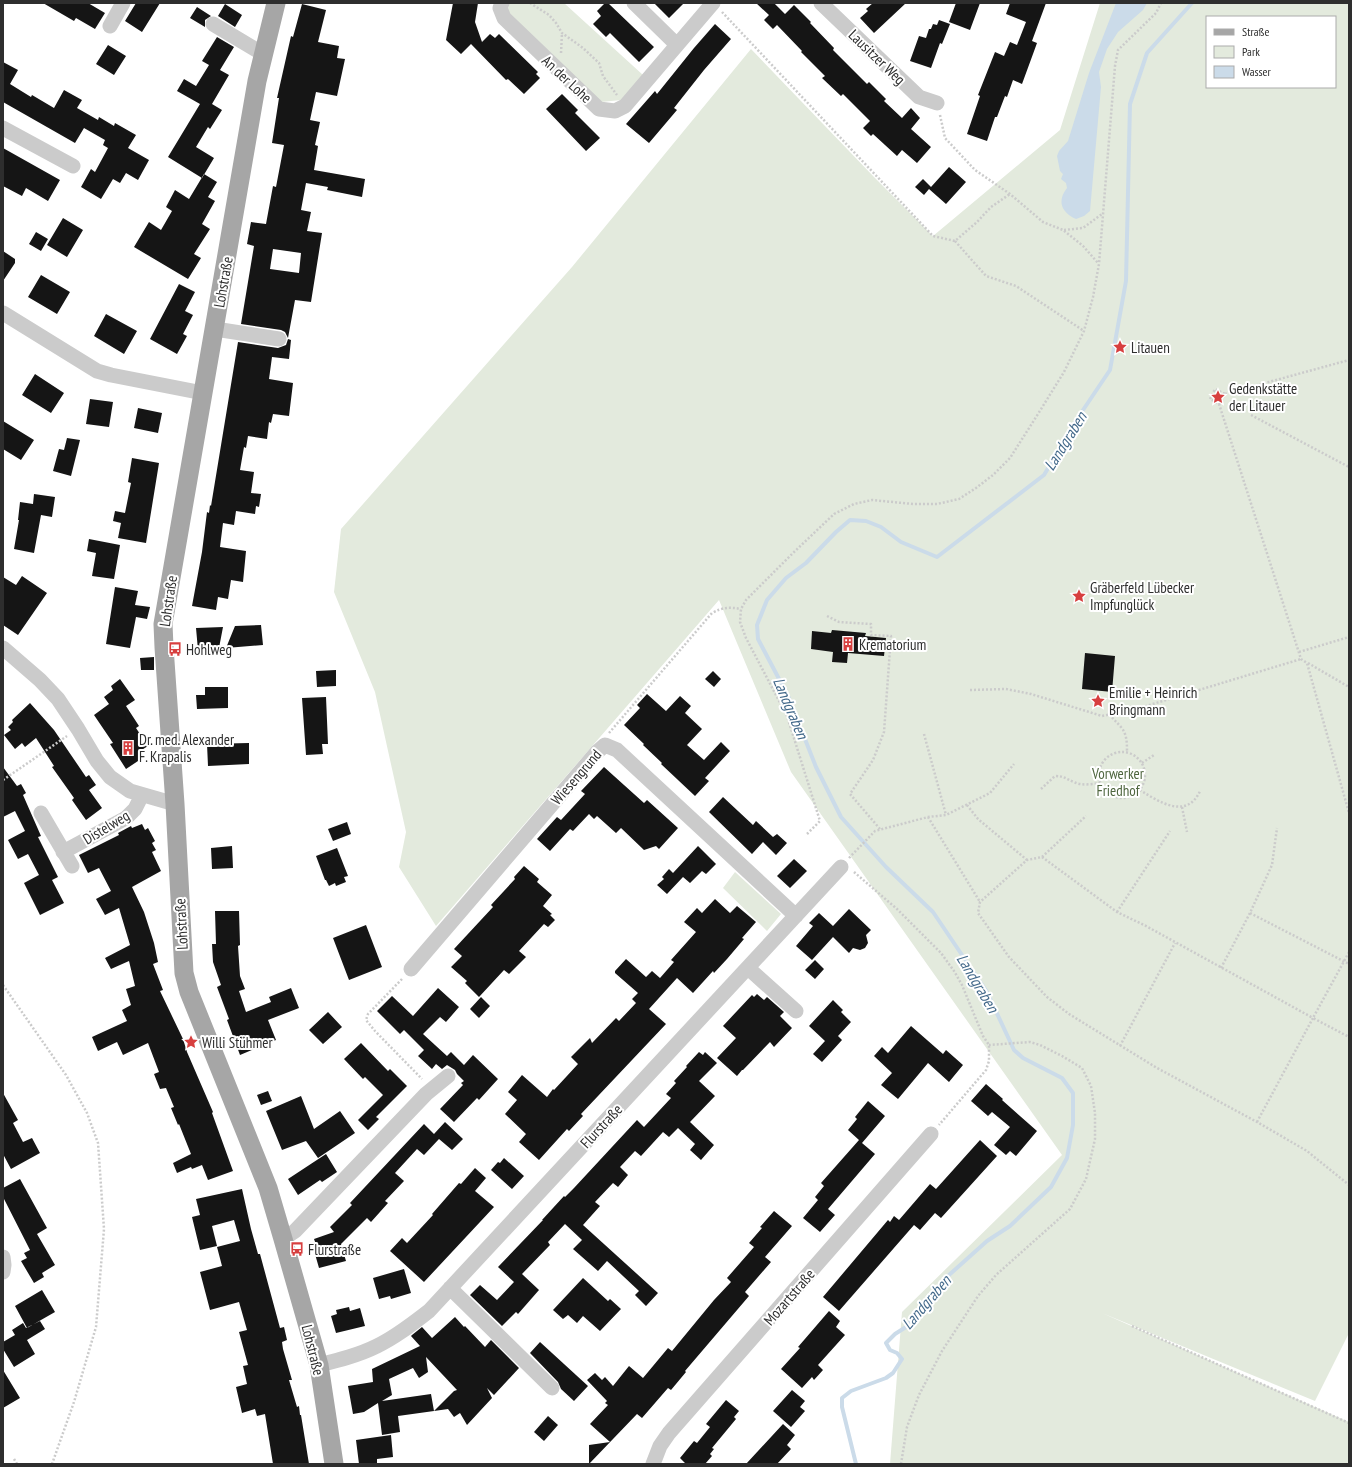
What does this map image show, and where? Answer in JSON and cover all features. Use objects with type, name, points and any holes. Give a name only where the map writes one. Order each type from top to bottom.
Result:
[{"type":"main road","name":"Lohstraße","points":[[276,3],[257,81],[163,624],[184,973],[189,992],[268,1188],[319,1365],[334,1464]]},
{"type":"street","name":"An der Lohe","points":[[502,3],[500,8],[504,18],[599,109],[615,111],[626,106]]},
{"type":"street","points":[[634,3],[677,45]]},
{"type":"street","name":"Lausitzer Weg","points":[[821,3],[919,97],[937,103]]},
{"type":"street","points":[[110,26],[121,4]]},
{"type":"street","points":[[626,106],[677,45],[715,6]]},
{"type":"street","points":[[213,24],[263,54]]},
{"type":"street","points":[[3,128],[73,166]]},
{"type":"street","points":[[3,313],[97,371],[203,393]]},
{"type":"street","points":[[215,329],[279,339]]},
{"type":"street","points":[[3,648],[40,680],[58,699],[97,761],[110,777],[130,791],[174,804]]},
{"type":"street","name":"Wiesengrund","points":[[410,969],[596,752],[605,745],[617,750],[796,916]]},
{"type":"street","name":"Distelweg","points":[[63,852],[126,818],[135,809],[142,795]]},
{"type":"street","points":[[41,813],[72,866]]},
{"type":"street","name":"Flurstraße","points":[[319,1365],[365,1351],[393,1337],[429,1311],[796,916],[845,868]]},
{"type":"street","points":[[748,968],[796,1011]]},
{"type":"street","points":[[283,1239],[295,1231],[426,1094],[448,1076]]},
{"type":"street","name":"Mozartstraße","points":[[654,1464],[654,1458],[660,1446],[669,1434],[931,1134]]},
{"type":"street","points":[[3,1257],[3,1272]]},
{"type":"street","points":[[450,1288],[552,1388]]},
{"type":"path","points":[[530,3],[549,15],[562,33],[583,48],[599,64],[603,76],[626,106]]},
{"type":"path","points":[[807,834],[820,821],[787,716],[746,638],[740,622],[741,609],[746,600],[834,514],[854,504],[872,500],[914,504],[937,504],[959,499],[993,475],[1010,458],[1064,372],[1084,331],[1093,297],[1099,264],[1115,66],[1118,50],[1156,14],[1161,3]]},
{"type":"path","points":[[715,6],[933,236],[955,241],[986,276],[1016,286],[1084,331]]},
{"type":"path","points":[[937,103],[945,138],[975,170],[1010,194],[1043,222],[1063,230],[1083,246],[1099,264]]},
{"type":"path","points":[[955,241],[977,222],[991,207],[1010,194]]},
{"type":"path","points":[[1063,230],[1083,228],[1102,214]]},
{"type":"path","points":[[1349,360],[1225,394],[1215,389],[1210,399],[1219,404],[1301,659],[1349,687]]},
{"type":"path","points":[[1219,404],[1225,394]]},
{"type":"path","points":[[1251,415],[1349,467]]},
{"type":"path","points":[[605,745],[607,735],[712,613],[720,609],[730,607],[741,609]]},
{"type":"path","points":[[827,616],[840,622],[871,624],[871,635],[891,636],[884,732],[874,760],[850,794],[880,829]]},
{"type":"path","points":[[1298,652],[1349,637]]},
{"type":"path","points":[[970,690],[1012,690],[1032,694],[1102,716],[1133,710],[1301,659]]},
{"type":"path","points":[[1307,663],[1349,813]]},
{"type":"path","points":[[1110,714],[1114,721],[1122,728],[1127,737],[1127,752]]},
{"type":"path","points":[[3,780],[78,729]]},
{"type":"path","points":[[924,734],[946,816]]},
{"type":"path","points":[[1127,752],[1134,755],[1142,763],[1146,774],[1145,782],[1140,790],[1129,798],[1121,799],[1113,797],[1107,793],[1100,783],[1099,772],[1101,764],[1106,758],[1112,754],[1127,752]]},
{"type":"path","points":[[1142,763],[1154,755]]},
{"type":"path","points":[[853,854],[875,831],[928,817],[946,816],[990,793],[1014,764]]},
{"type":"path","points":[[1041,789],[1055,776],[1063,776],[1074,783],[1100,783]]},
{"type":"path","points":[[1140,790],[1157,801],[1171,806],[1182,807],[1191,802],[1200,790]]},
{"type":"path","points":[[967,805],[978,819],[1027,860]]},
{"type":"path","points":[[1182,807],[1187,832]]},
{"type":"path","points":[[1086,816],[1042,857],[1027,860],[980,902],[978,913],[1009,957],[1047,997],[1069,1014],[1157,1068],[1307,1151],[1348,1184],[1349,1180]]},
{"type":"path","points":[[928,817],[980,902]]},
{"type":"path","points":[[1221,968],[1250,913],[1272,865],[1277,828]]},
{"type":"path","points":[[1117,912],[1170,831]]},
{"type":"path","points":[[1042,857],[1117,912],[1146,926],[1349,1037]]},
{"type":"path","points":[[845,868],[897,909],[941,953],[962,984],[983,1036],[989,1045],[989,1061],[986,1070],[931,1134]]},
{"type":"path","points":[[1250,913],[1349,964]]},
{"type":"path","points":[[1120,1046],[1174,942]]},
{"type":"path","points":[[1257,1122],[1349,952]]},
{"type":"path","points":[[410,969],[368,1014],[366,1020],[426,1082],[426,1094]]},
{"type":"path","points":[[3,985],[66,1075],[87,1113],[98,1143],[104,1228],[96,1327],[74,1402],[52,1464]]},
{"type":"path","points":[[901,1464],[907,1427],[919,1396],[942,1351],[978,1296],[996,1275],[1070,1209],[1086,1179],[1095,1139],[1095,1113],[1091,1086],[1082,1068],[1040,1045],[1030,1042],[989,1045]]},
{"type":"path","points":[[1132,1326],[1349,1423]]},
{"type":"path","points":[[14,1459],[17,1464]]},
{"type":"green space","points":[[509,3],[564,3],[643,75],[621,100],[601,102],[507,15]]},
{"type":"green space","name":"Vorwerker Friedhof","points":[[1100,3],[1349,3],[1349,1333],[1315,1401],[1102,1313],[1349,1422],[1349,1464],[890,1464],[902,1312],[1062,1155],[791,772],[719,600],[436,926],[399,867],[406,832],[375,692],[334,592],[341,529],[572,267],[751,49],[933,236],[1060,130]]},
{"type":"green space","points":[[735,872],[781,914],[767,931],[723,888]]},
{"type":"water","points":[[1116,3],[1147,3],[1143,10],[1118,32],[1107,49],[1099,72],[1101,87],[1090,211],[1084,216],[1076,219],[1067,213],[1062,206],[1062,197],[1067,188],[1066,183],[1061,179],[1063,174],[1060,171],[1057,156],[1059,151],[1068,141],[1089,73]]},
{"type":"building","points":[[43,3],[88,3],[105,13],[95,29],[76,18],[74,21]]},
{"type":"building","points":[[136,3],[160,3],[142,32],[125,21]]},
{"type":"building","points":[[453,3],[478,3],[475,22],[482,42],[490,34],[495,38],[499,34],[538,72],[536,74],[540,78],[524,94],[508,79],[506,80],[471,44],[461,54],[446,40]]},
{"type":"building","points":[[605,3],[608,3],[654,47],[639,62],[610,33],[606,37],[593,24],[601,16],[597,11]]},
{"type":"building","points":[[654,3],[684,3],[669,18]]},
{"type":"building","points":[[756,3],[774,3],[785,14],[794,5],[834,48],[833,50],[867,84],[869,82],[886,99],[884,101],[902,118],[911,108],[920,118],[911,129],[931,147],[917,163],[902,150],[897,156],[873,134],[871,136],[863,128],[870,121],[843,94],[841,96],[822,78],[825,76],[777,25],[773,29],[764,20],[769,15]]},
{"type":"building","points":[[873,3],[906,3],[874,33],[860,18],[868,11],[866,9]]},
{"type":"building","points":[[956,3],[980,3],[970,30],[949,22]]},
{"type":"building","points":[[1010,3],[1046,3],[1032,41],[1037,43],[1022,84],[1013,80],[1007,97],[1005,96],[997,117],[995,117],[987,141],[967,134],[980,96],[978,95],[995,52],[1004,56],[1010,42],[1017,45],[1026,22],[1006,14]]},
{"type":"building","points":[[225,4],[242,15],[235,27],[218,16]]},
{"type":"building","points":[[302,4],[326,10],[318,42],[339,46],[337,58],[345,59],[337,96],[316,92],[310,120],[320,122],[315,145],[318,146],[314,170],[365,179],[362,197],[327,190],[328,187],[306,183],[301,210],[311,212],[307,231],[322,233],[311,302],[295,300],[288,338],[285,332],[281,330],[241,324],[254,246],[247,244],[251,222],[266,224],[273,186],[276,187],[284,145],[272,143],[279,98],[277,98],[291,36],[293,37]],"holes":[[[273,249],[301,253],[299,273],[270,269]]]},
{"type":"building","points":[[197,7],[211,16],[205,20],[205,27],[190,18]]},
{"type":"building","points":[[939,20],[950,24],[942,44],[940,43],[931,68],[910,61],[919,36],[926,38],[929,29],[931,29],[933,24],[937,25]]},
{"type":"building","points":[[715,24],[731,39],[674,108],[677,110],[649,143],[626,124],[655,91],[657,94]]},
{"type":"building","points":[[217,37],[234,47],[220,70],[229,75],[212,104],[222,110],[210,129],[208,127],[196,147],[214,158],[202,178],[168,157],[200,104],[177,91],[184,79],[196,86],[209,65],[202,61]]},
{"type":"building","points":[[108,45],[126,56],[114,75],[96,64]]},
{"type":"building","points":[[3,62],[18,70],[10,84],[31,97],[32,95],[54,108],[64,90],[82,100],[77,108],[98,120],[99,117],[114,126],[115,123],[136,135],[128,148],[149,160],[138,180],[126,173],[120,183],[113,179],[101,199],[81,187],[91,169],[95,172],[108,148],[103,145],[105,140],[84,128],[75,143],[3,102]]},
{"type":"building","points":[[562,94],[578,110],[575,113],[600,138],[586,151],[546,109]]},
{"type":"building","points":[[3,148],[60,180],[48,201],[26,188],[22,196],[3,186]]},
{"type":"building","points":[[949,167],[966,182],[946,204],[929,189],[924,195],[915,187],[923,179],[931,187]]},
{"type":"building","points":[[204,174],[217,182],[208,197],[215,201],[202,224],[210,229],[194,254],[201,258],[188,279],[134,247],[149,222],[161,230],[172,211],[166,207],[175,190],[189,199]]},
{"type":"building","points":[[63,218],[83,230],[67,257],[47,245]]},
{"type":"building","points":[[36,232],[48,239],[41,251],[29,244]]},
{"type":"building","points":[[3,251],[15,259],[15,263],[3,281]]},
{"type":"building","points":[[41,275],[70,292],[57,314],[28,297]]},
{"type":"building","points":[[179,284],[195,292],[185,311],[193,315],[183,334],[187,336],[177,354],[150,339]]},
{"type":"building","points":[[106,314],[137,331],[124,354],[94,336]]},
{"type":"building","points":[[288,339],[291,340],[289,359],[272,357],[269,379],[293,383],[289,416],[273,414],[271,423],[269,422],[267,439],[248,436],[246,448],[244,447],[240,470],[254,472],[251,493],[261,494],[259,507],[256,506],[255,514],[236,511],[234,525],[223,523],[220,547],[246,551],[243,582],[231,580],[228,599],[218,597],[216,610],[192,606],[202,552],[207,512],[209,513],[210,505],[211,506],[238,342],[278,348],[286,345]]},
{"type":"building","points":[[35,374],[64,393],[51,413],[22,395]]},
{"type":"building","points":[[90,399],[113,402],[109,427],[86,424]]},
{"type":"building","points":[[138,408],[162,413],[158,433],[134,428]]},
{"type":"building","points":[[3,421],[34,440],[21,460],[3,449]]},
{"type":"building","points":[[67,438],[80,440],[71,476],[53,471],[59,449],[64,450]]},
{"type":"building","points":[[132,458],[159,463],[146,543],[118,538],[121,523],[113,521],[115,511],[125,513],[131,483],[128,482]]},
{"type":"building","points":[[34,494],[55,497],[52,517],[41,515],[34,553],[14,549],[19,520],[20,502],[33,504]]},
{"type":"building","points":[[89,539],[120,545],[114,579],[92,576],[96,553],[87,551]]},
{"type":"building","points":[[22,576],[47,593],[18,635],[3,625],[3,577],[16,585]]},
{"type":"building","points":[[115,587],[138,591],[135,605],[150,607],[147,619],[136,617],[130,648],[106,644]]},
{"type":"building","points":[[261,625],[263,645],[226,648],[235,626]]},
{"type":"building","points":[[223,627],[219,648],[198,650],[196,628]]},
{"type":"building","name":"Krematorium","points":[[832,630],[866,633],[865,636],[886,638],[884,656],[848,653],[847,663],[832,662],[833,652],[811,649],[812,631],[831,633]]},
{"type":"building","points":[[1085,653],[1115,656],[1112,692],[1082,689]]},
{"type":"building","points":[[154,657],[154,670],[141,670],[140,658]]},
{"type":"building","points":[[336,670],[336,686],[317,687],[316,671]]},
{"type":"building","points":[[713,671],[721,679],[714,687],[705,679]]},
{"type":"building","points":[[120,679],[135,700],[126,706],[139,726],[136,728],[148,746],[140,751],[144,757],[126,769],[110,744],[113,743],[94,715],[109,704],[104,697],[113,690],[111,686]]},
{"type":"building","points":[[205,687],[228,687],[228,708],[197,709],[196,695],[205,695]]},
{"type":"building","points":[[647,694],[666,711],[680,696],[691,706],[685,713],[702,729],[687,745],[704,760],[721,742],[730,751],[705,778],[709,781],[695,796],[661,764],[662,763],[643,745],[644,744],[624,725],[640,708],[637,705]]},
{"type":"building","points":[[326,697],[328,744],[322,744],[323,754],[306,755],[302,698]]},
{"type":"building","points":[[30,703],[54,730],[86,777],[89,775],[96,785],[89,790],[102,808],[86,820],[72,800],[74,798],[52,767],[54,766],[36,738],[25,747],[22,743],[15,749],[4,735],[11,730],[8,727],[13,722],[12,720]]},
{"type":"building","points":[[249,743],[249,764],[208,766],[207,744]]},
{"type":"building","points":[[3,767],[17,786],[21,784],[26,793],[23,795],[41,836],[38,837],[58,877],[52,880],[64,903],[40,915],[24,883],[39,875],[28,854],[18,859],[8,840],[25,831],[15,811],[3,817]]},
{"type":"building","points":[[604,767],[644,803],[647,800],[678,828],[659,849],[656,846],[644,850],[621,828],[616,833],[597,816],[594,819],[589,814],[573,831],[570,829],[550,851],[537,839],[557,817],[561,820],[585,794],[581,791]]},
{"type":"building","points":[[723,797],[753,825],[756,821],[773,837],[777,834],[787,843],[776,855],[763,842],[752,854],[709,812]]},
{"type":"building","points":[[347,822],[351,834],[333,841],[328,829]]},
{"type":"building","points":[[142,824],[145,830],[148,828],[155,841],[152,843],[156,850],[152,852],[161,871],[132,887],[144,912],[154,943],[158,962],[153,964],[163,990],[160,991],[183,1039],[187,1052],[213,1112],[212,1113],[233,1171],[208,1180],[202,1165],[192,1169],[191,1167],[177,1173],[173,1163],[191,1154],[171,1108],[174,1107],[166,1088],[160,1089],[154,1074],[159,1072],[148,1043],[123,1055],[117,1042],[98,1051],[92,1037],[127,1021],[122,1010],[131,1005],[126,989],[135,986],[129,961],[111,969],[105,958],[130,945],[119,908],[105,915],[96,899],[111,891],[99,868],[88,873],[79,855],[119,835],[118,833],[131,826],[132,828]]},
{"type":"building","points":[[232,846],[233,868],[212,869],[211,848]]},
{"type":"building","points":[[698,846],[716,864],[706,874],[702,871],[690,883],[683,877],[667,894],[657,885],[664,879],[662,877],[669,869],[673,873]]},
{"type":"building","points":[[337,848],[348,876],[344,877],[346,882],[336,886],[335,883],[329,886],[325,880],[316,856]]},
{"type":"building","points":[[794,859],[807,871],[790,888],[777,876]]},
{"type":"building","points":[[524,866],[539,879],[537,882],[552,895],[543,906],[552,914],[550,915],[555,920],[548,927],[544,924],[519,951],[526,957],[509,974],[504,970],[479,997],[465,983],[467,981],[451,967],[462,956],[454,949],[493,907],[491,905],[515,879],[514,877]]},
{"type":"building","points":[[715,899],[730,913],[737,906],[756,922],[727,959],[714,973],[713,971],[693,993],[677,978],[649,1009],[666,1024],[581,1114],[583,1116],[569,1131],[567,1129],[539,1160],[519,1142],[526,1134],[505,1114],[517,1100],[508,1092],[522,1075],[547,1097],[578,1064],[571,1057],[590,1038],[592,1043],[616,1018],[619,1021],[636,1003],[632,999],[638,993],[615,973],[615,971],[626,959],[646,977],[652,971],[660,978],[674,962],[671,960],[696,932],[684,922],[697,908],[702,913]]},
{"type":"building","points":[[849,909],[871,930],[866,935],[868,943],[865,948],[860,950],[853,948],[849,953],[833,937],[812,960],[796,946],[813,926],[809,923],[819,913],[833,926]]},
{"type":"building","points":[[215,911],[239,911],[240,945],[238,946],[240,976],[245,989],[239,991],[246,1012],[271,1002],[269,997],[291,988],[299,1008],[268,1020],[276,1040],[240,1055],[217,987],[221,985],[213,962],[212,944],[216,944]]},
{"type":"building","points":[[366,925],[382,967],[349,980],[333,938]]},
{"type":"building","points":[[815,960],[824,969],[815,979],[805,970]]},
{"type":"building","points":[[438,988],[459,1007],[446,1022],[440,1017],[423,1034],[447,1056],[451,1052],[464,1065],[473,1055],[498,1079],[479,1100],[477,1098],[454,1122],[440,1109],[463,1085],[461,1083],[464,1081],[455,1070],[447,1065],[442,1069],[436,1064],[432,1069],[418,1056],[424,1050],[404,1030],[400,1034],[377,1011],[392,996],[413,1016]]},
{"type":"building","points":[[757,994],[764,1000],[767,997],[784,1012],[780,1016],[792,1028],[774,1047],[770,1042],[737,1076],[717,1058],[736,1038],[723,1026],[752,995],[754,997]]},
{"type":"building","points":[[481,997],[490,1006],[479,1018],[470,1009]]},
{"type":"building","points":[[833,1000],[843,1010],[841,1012],[851,1022],[838,1036],[842,1040],[822,1062],[813,1054],[825,1041],[809,1026]]},
{"type":"building","points":[[328,1012],[342,1027],[323,1044],[309,1030]]},
{"type":"building","points":[[911,1026],[943,1054],[946,1050],[963,1065],[949,1082],[928,1063],[898,1099],[881,1085],[892,1073],[874,1056],[882,1047],[888,1053]]},
{"type":"building","points":[[361,1043],[388,1071],[390,1069],[407,1086],[376,1117],[379,1119],[368,1130],[358,1120],[383,1095],[365,1077],[363,1079],[344,1059]]},
{"type":"building","points":[[699,1052],[703,1055],[705,1052],[717,1063],[699,1081],[715,1096],[690,1122],[714,1145],[701,1160],[690,1150],[695,1144],[678,1128],[669,1137],[663,1132],[641,1156],[635,1151],[620,1167],[628,1175],[618,1187],[613,1183],[595,1202],[600,1206],[583,1225],[658,1293],[646,1306],[635,1295],[639,1291],[607,1261],[598,1271],[573,1249],[582,1240],[565,1224],[548,1242],[550,1245],[522,1274],[539,1290],[518,1314],[516,1312],[502,1326],[470,1295],[480,1285],[497,1300],[514,1282],[498,1267],[637,1120],[644,1127],[671,1098],[666,1094],[676,1083],[674,1081]]},
{"type":"building","points":[[986,1084],[1037,1131],[1016,1156],[1010,1151],[1006,1155],[994,1145],[1010,1127],[992,1112],[988,1116],[971,1101]]},
{"type":"building","points":[[268,1091],[272,1101],[261,1105],[257,1095]]},
{"type":"building","points":[[3,1093],[18,1120],[13,1123],[23,1142],[32,1138],[40,1153],[11,1169],[3,1154]]},
{"type":"building","points":[[301,1096],[314,1129],[340,1111],[355,1133],[318,1158],[306,1141],[282,1150],[266,1111]]},
{"type":"building","points":[[868,1101],[885,1116],[862,1143],[875,1154],[828,1209],[835,1215],[820,1232],[803,1218],[818,1200],[815,1197],[824,1186],[821,1183],[859,1140],[848,1130],[857,1119],[855,1117]]},
{"type":"building","points":[[445,1122],[463,1139],[452,1150],[439,1139],[424,1155],[417,1149],[395,1173],[404,1181],[385,1201],[388,1203],[371,1222],[367,1218],[341,1244],[346,1261],[319,1268],[315,1254],[319,1253],[314,1239],[334,1232],[330,1227],[352,1205],[350,1203],[424,1124],[434,1134]]},
{"type":"building","points":[[980,1140],[997,1156],[941,1218],[935,1213],[920,1230],[914,1225],[839,1311],[823,1297],[888,1220],[890,1222],[894,1216],[899,1220],[930,1184],[936,1189]]},
{"type":"building","points":[[326,1154],[337,1172],[322,1182],[320,1180],[298,1195],[288,1179]]},
{"type":"building","points":[[504,1158],[524,1176],[512,1189],[491,1170]]},
{"type":"building","points":[[475,1168],[486,1178],[475,1191],[494,1207],[424,1282],[390,1251],[402,1238],[407,1243],[433,1215],[432,1214],[459,1183],[461,1184]]},
{"type":"building","points":[[20,1179],[47,1228],[37,1234],[55,1265],[42,1273],[44,1277],[34,1283],[21,1261],[27,1258],[24,1253],[30,1250],[3,1197],[3,1188]]},
{"type":"building","points":[[242,1189],[251,1229],[258,1254],[260,1254],[280,1328],[284,1327],[287,1340],[282,1342],[283,1349],[292,1380],[289,1380],[297,1407],[299,1406],[309,1464],[273,1464],[265,1414],[257,1416],[255,1409],[242,1413],[236,1387],[247,1384],[243,1366],[248,1365],[239,1332],[247,1330],[239,1302],[210,1310],[200,1272],[222,1266],[217,1247],[240,1241],[234,1220],[212,1226],[217,1246],[200,1250],[192,1217],[200,1215],[196,1199]]},
{"type":"building","points":[[774,1211],[792,1226],[765,1257],[771,1262],[745,1292],[749,1296],[685,1371],[686,1372],[671,1390],[668,1388],[642,1418],[637,1414],[589,1464],[589,1445],[610,1442],[590,1424],[608,1405],[605,1403],[607,1401],[587,1380],[595,1373],[602,1380],[605,1377],[613,1386],[629,1366],[643,1378],[668,1348],[672,1351],[714,1300],[731,1282],[727,1278],[754,1247],[749,1243]]},
{"type":"building","points":[[404,1269],[411,1293],[391,1299],[390,1296],[379,1299],[373,1278]]},
{"type":"building","points":[[583,1278],[608,1301],[610,1299],[621,1309],[600,1331],[583,1316],[577,1323],[568,1315],[563,1319],[553,1310]]},
{"type":"building","points":[[42,1290],[55,1312],[27,1328],[15,1306]]},
{"type":"building","points":[[349,1307],[350,1311],[360,1308],[365,1326],[336,1333],[331,1316],[337,1314],[336,1310]]},
{"type":"building","points":[[829,1311],[840,1321],[836,1327],[845,1335],[818,1365],[823,1370],[814,1380],[812,1377],[802,1388],[781,1369],[800,1348],[798,1347]]},
{"type":"building","points":[[455,1317],[485,1347],[491,1340],[519,1368],[494,1395],[487,1388],[492,1398],[467,1425],[460,1413],[454,1417],[448,1409],[434,1411],[398,1416],[400,1432],[382,1435],[378,1403],[364,1412],[353,1414],[348,1386],[373,1382],[372,1369],[420,1346],[411,1336],[422,1327],[432,1338]],"holes":[[[426,1357],[457,1390],[454,1391],[434,1411],[431,1394],[382,1401],[392,1395],[389,1379],[413,1368],[419,1378],[428,1372]]]},
{"type":"building","points":[[40,1321],[45,1329],[27,1340],[35,1354],[14,1367],[3,1349],[3,1342],[15,1335],[12,1330],[23,1323],[26,1328]]},
{"type":"building","points":[[540,1342],[588,1386],[574,1401],[561,1389],[558,1382],[530,1353]]},
{"type":"building","points":[[3,1370],[20,1398],[3,1408]]},
{"type":"building","points":[[792,1390],[805,1401],[800,1407],[805,1411],[791,1427],[773,1411]]},
{"type":"building","points":[[726,1400],[739,1411],[734,1417],[736,1419],[712,1448],[714,1449],[710,1454],[712,1456],[705,1464],[686,1464],[680,1458],[694,1441],[697,1443],[710,1427],[706,1424]]},
{"type":"building","points":[[548,1416],[558,1425],[544,1441],[534,1432]]},
{"type":"building","points":[[783,1424],[795,1435],[787,1445],[791,1449],[777,1464],[746,1464]]},
{"type":"building","points":[[391,1435],[393,1457],[377,1459],[377,1464],[359,1464],[356,1440]]},
{"type":"waterway","name":"Landgraben","points":[[856,1464],[842,1407],[842,1398],[851,1391],[886,1378],[893,1373],[902,1359],[897,1353],[890,1350],[886,1343],[895,1334],[906,1327],[949,1275],[987,1241],[1010,1226],[1051,1187],[1067,1158],[1073,1125],[1073,1093],[1062,1078],[1023,1058],[1014,1050],[987,992],[933,912],[886,867],[841,817],[816,767],[788,696],[758,639],[757,625],[767,600],[786,578],[806,563],[836,532],[850,520],[866,521],[881,527],[901,542],[937,557],[1044,475],[1079,416],[1110,370],[1126,281],[1130,104],[1147,53],[1192,3]]},
{"type":"place","name":"Litauen","points":[[1120,347]]},
{"type":"place","name":"Gedenkstätte der Litauer","points":[[1218,397]]},
{"type":"place","name":"Gräberfeld Lübecker Impfunglück","points":[[1079,596]]},
{"type":"place","name":"Krematorium","points":[[848,644]]},
{"type":"place","name":"Hohlweg","points":[[175,649]]},
{"type":"place","name":"Emilie + Heinrich Bringmann","points":[[1098,701]]},
{"type":"place","name":"Dr. med. Alexander F. Krapalis","points":[[128,748]]},
{"type":"place","name":"Willi Stühmer","points":[[191,1042]]},
{"type":"place","name":"Flurstraße","points":[[297,1249]]}]
